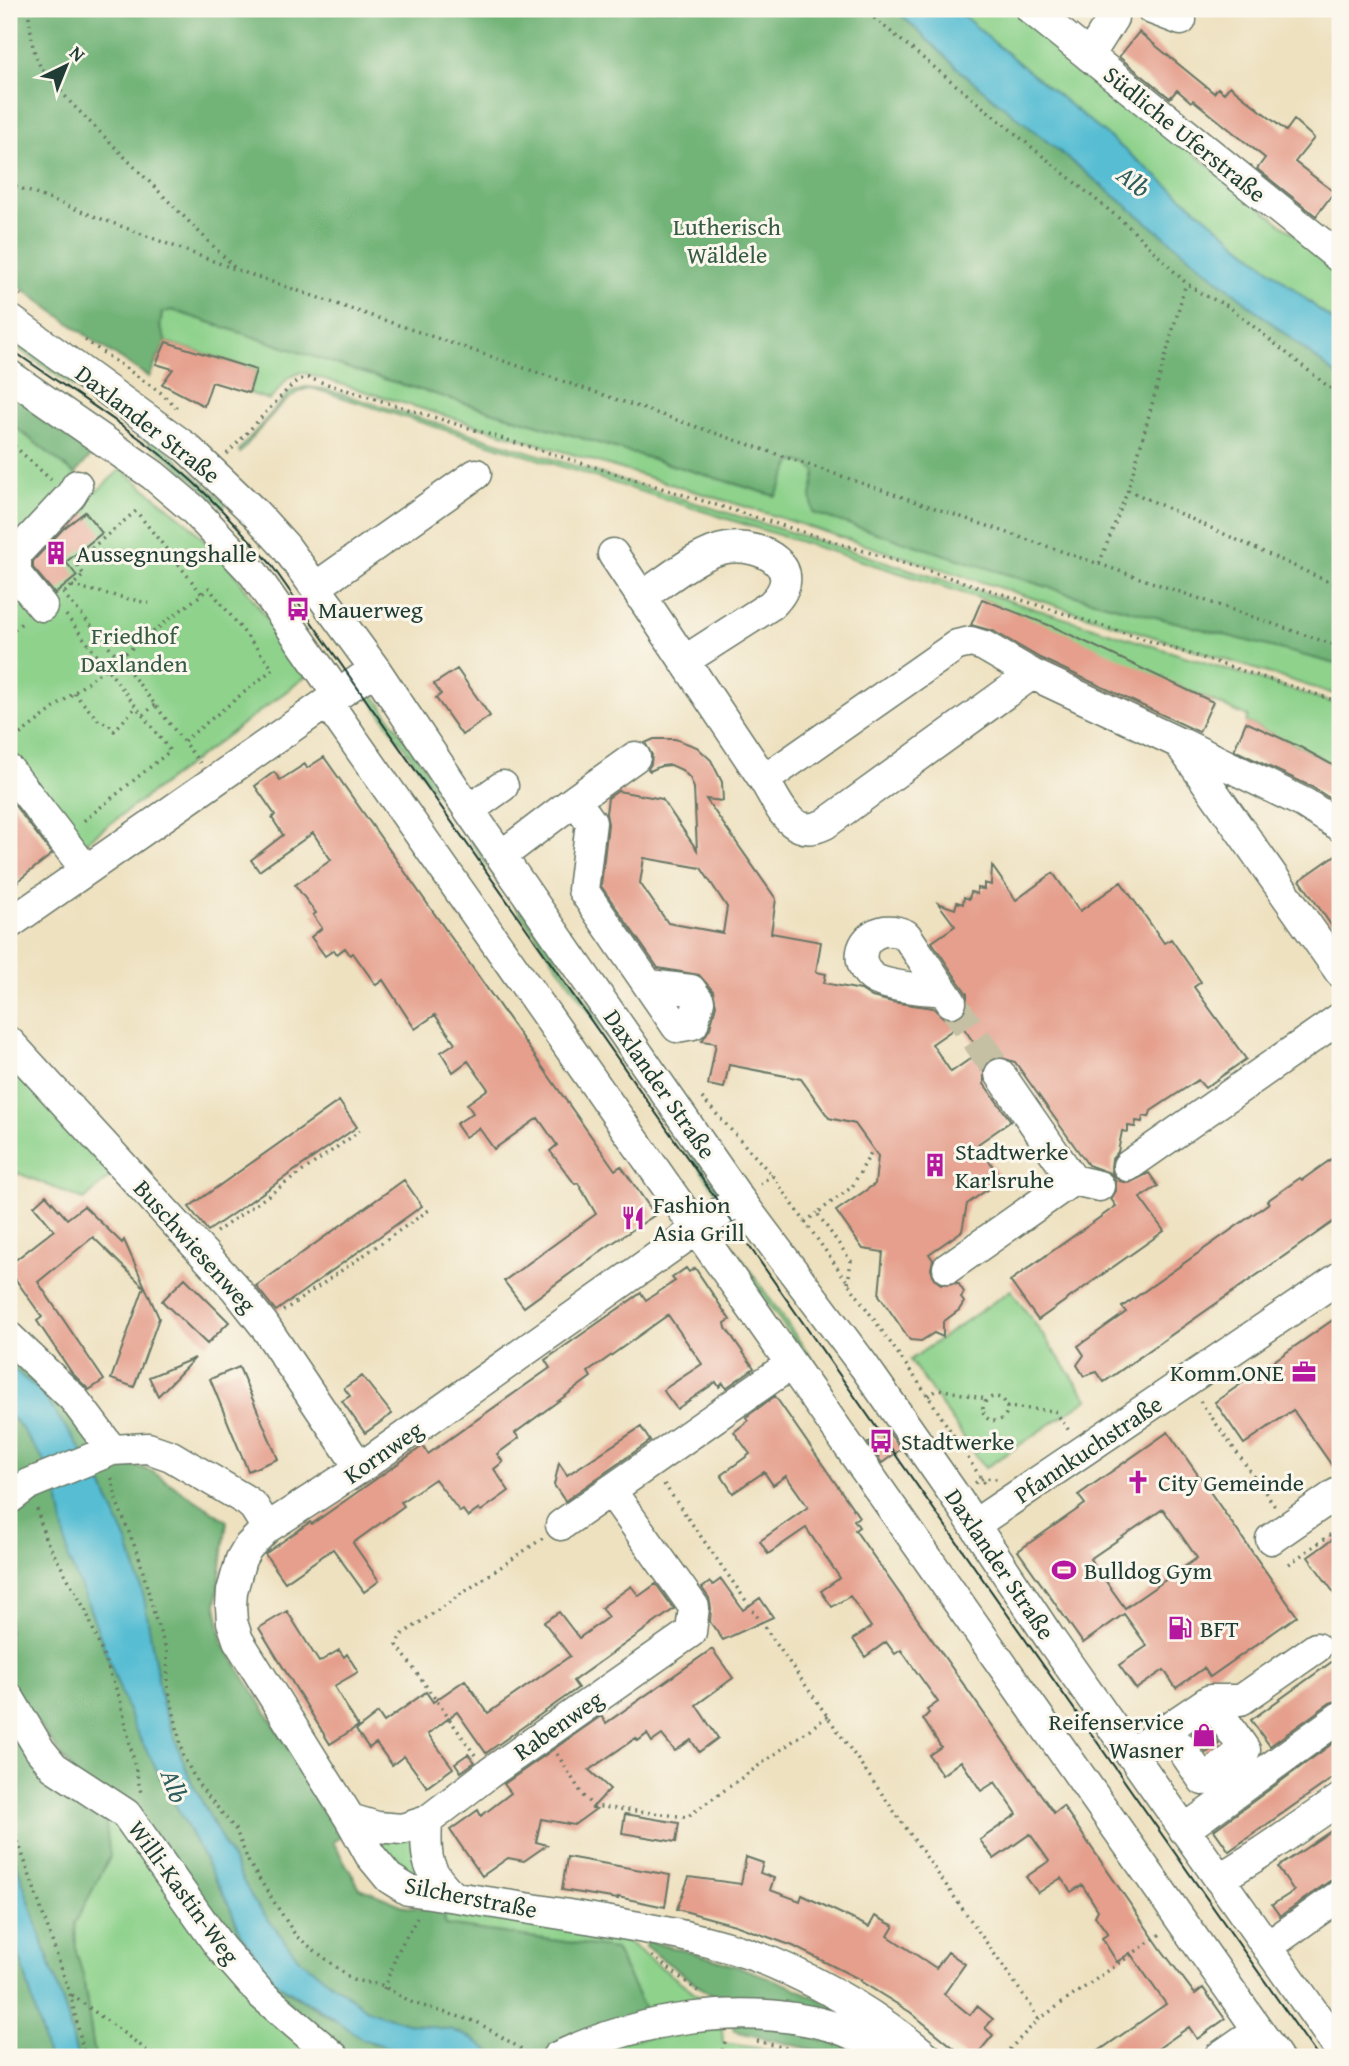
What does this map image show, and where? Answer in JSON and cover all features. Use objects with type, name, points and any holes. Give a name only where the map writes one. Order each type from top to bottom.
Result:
[{"type":"street","name":"Südliche Uferstraße","points":[[1031,9],[1340,258]]},
{"type":"street","points":[[1089,56],[1113,18],[1113,9]]},
{"type":"street","points":[[1152,9],[1181,20]]},
{"type":"street","name":"Daxlander Straße","points":[[9,319],[187,448],[256,514],[285,546],[375,669],[501,856],[748,1192],[974,1525],[1005,1575],[1340,2050]]},
{"type":"street","name":"Daxlander Straße","points":[[9,375],[153,475],[192,509],[254,574],[332,699],[674,1198],[1277,2057]]},
{"type":"street","points":[[55,602],[16,574],[16,554],[71,495],[69,487],[114,449]]},
{"type":"street","points":[[316,587],[475,474]]},
{"type":"street","points":[[641,597],[701,558],[726,548],[748,549],[769,555],[783,568],[786,582],[780,596],[771,605],[684,661]]},
{"type":"street","points":[[613,554],[792,823],[802,829],[814,830],[825,824],[1032,674]]},
{"type":"street","points":[[764,780],[957,645],[971,642],[984,646],[1032,674],[1304,803],[1340,826]]},
{"type":"street","points":[[9,924],[375,669]]},
{"type":"street","points":[[1180,743],[1340,972]]},
{"type":"street","points":[[501,856],[635,757]]},
{"type":"street","points":[[14,760],[86,870]]},
{"type":"street","points":[[470,810],[503,786]]},
{"type":"street","points":[[576,800],[591,822],[583,890],[649,985]]},
{"type":"street","points":[[1128,1166],[1340,1018]]},
{"type":"street","name":"Buschwiesenweg","points":[[9,1042],[197,1245],[264,1325],[360,1468]]},
{"type":"street","points":[[948,1268],[1086,1183],[1000,1074]]},
{"type":"street","name":"Kornweg","points":[[267,1528],[360,1468],[748,1192]]},
{"type":"street","name":"Pfannkuchstraße","points":[[974,1525],[1340,1278]]},
{"type":"street","points":[[9,1337],[73,1398],[105,1453]]},
{"type":"street","points":[[561,1525],[791,1364]]},
{"type":"street","points":[[26,1487],[105,1453],[148,1448],[171,1456],[247,1501],[267,1528]]},
{"type":"street","name":"Rabenweg","points":[[350,1819],[390,1829],[402,1829],[428,1821],[488,1774],[691,1632],[694,1607],[611,1491]]},
{"type":"street","points":[[1280,1532],[1336,1494]]},
{"type":"street","name":"Silcherstraße","points":[[267,1528],[248,1547],[241,1559],[232,1591],[232,1622],[247,1656],[370,1855],[389,1878],[408,1890],[676,1933],[733,1949],[772,1963],[846,2000],[877,2019],[927,2057]]},
{"type":"street","points":[[1130,1754],[1210,1700],[1241,1700],[1316,1648]]},
{"type":"street","name":"Willi-Kastin-Weg","points":[[9,1698],[40,1750],[54,1767],[126,1814],[220,1947],[261,1994],[334,2057]]},
{"type":"street","points":[[1180,1746],[1203,1780],[1245,1750],[1210,1700]]},
{"type":"street","points":[[1184,1830],[1340,1717]]},
{"type":"street","points":[[1219,1879],[1264,1852],[1340,1798]]},
{"type":"street","points":[[428,1821],[426,1840],[431,1871],[439,1882],[442,1895]]},
{"type":"street","points":[[1267,1947],[1340,1895]]},
{"type":"street","points":[[557,2057],[610,2036],[672,2021],[771,2014],[835,2027],[900,2057]]},
{"type":"street","points":[[1219,2057],[1258,2030]]},
{"type":"path","points":[[28,9],[33,48],[40,66],[71,103],[237,271]]},
{"type":"path","points":[[863,9],[1127,225],[1186,283],[1228,306],[1340,396]]},
{"type":"path","points":[[9,184],[237,271],[1340,647]]},
{"type":"path","points":[[1099,564],[1128,490],[1186,283]]},
{"type":"path","points":[[9,441],[69,487]]},
{"type":"path","points":[[1128,490],[1340,587]]},
{"type":"path","points":[[55,602],[84,575],[75,562],[136,511],[202,594]]},
{"type":"path","points":[[72,586],[152,604]]},
{"type":"path","points":[[14,760],[10,740],[209,589],[273,669],[184,741]]},
{"type":"path","points":[[55,602],[119,658],[198,760]]},
{"type":"path","points":[[55,602],[170,751],[78,825]]},
{"type":"path","points":[[74,693],[99,721],[108,724],[114,732],[136,707]]},
{"type":"path","points":[[143,715],[155,705]]},
{"type":"path","points":[[197,1245],[360,1131]]},
{"type":"path","points":[[9,1138],[12,1168],[9,1176]]},
{"type":"path","points":[[805,1222],[852,1187],[873,1149]]},
{"type":"path","points":[[748,1192],[772,1175]]},
{"type":"path","points":[[264,1325],[429,1210]]},
{"type":"path","points":[[817,1213],[851,1261],[848,1285]]},
{"type":"path","points":[[1187,1382],[1280,1532],[1308,1550]]},
{"type":"path","points":[[928,1396],[939,1389],[987,1399],[999,1398],[1006,1407],[1055,1411],[1084,1452]]},
{"type":"path","points":[[987,1399],[983,1410],[992,1420],[1002,1418],[1006,1407]]},
{"type":"path","points":[[105,1453],[116,1500],[139,1558],[167,1651],[168,1686],[183,1756],[198,1784],[236,1830],[248,1863],[296,1936],[353,1980],[381,1985],[413,2003],[477,2022],[535,2057]]},
{"type":"path","points":[[649,1464],[1031,2006],[1038,2020]]},
{"type":"path","points":[[26,1487],[46,1538],[86,1611],[120,1699],[143,1801]]},
{"type":"path","points":[[488,1774],[397,1645],[400,1636],[561,1525]]},
{"type":"path","points":[[1289,1564],[1340,1528]]},
{"type":"path","points":[[544,1734],[584,1797],[593,1805],[687,1817],[828,1716]]},
{"type":"path","points":[[9,1815],[70,1994],[85,2057]]},
{"type":"path","points":[[384,1989],[397,1953],[442,1895]]},
{"type":"path","points":[[1002,2057],[1038,2020],[1181,1920]]},
{"type":"path","points":[[644,1950],[729,2015]]},
{"type":"path","points":[[70,1994],[156,2057]]},
{"type":"path","points":[[754,2041],[824,2057]]},
{"type":"green space","name":"Lutherisch Wäldele","points":[[9,9],[895,9],[966,76],[1340,378],[1340,665],[1079,597],[813,513],[811,495],[816,472],[802,462],[792,462],[776,496],[354,370],[172,310],[162,313],[160,326],[166,342],[149,377],[101,346],[9,279]]},
{"type":"green space","points":[[956,9],[1014,9],[1340,271],[1340,327],[991,40]]},
{"type":"green space","points":[[172,310],[354,370],[775,496],[792,462],[803,462],[816,472],[814,513],[1079,597],[1340,665],[1340,696],[743,506],[301,372],[288,378],[270,400],[249,393],[256,370],[166,342],[160,326],[162,313]]},
{"type":"green space","points":[[9,335],[161,445],[226,504],[223,508],[146,440],[9,342]]},
{"type":"green space","points":[[9,385],[96,450],[75,474],[9,422]]},
{"type":"green space","points":[[305,387],[325,389],[1340,705],[1340,769],[1246,722],[1248,717],[982,599],[312,388],[303,390],[283,404],[240,453],[239,450],[290,392]]},
{"type":"green space","name":"Friedhof Daxlanden","points":[[9,422],[97,491],[121,469],[188,523],[233,571],[308,675],[79,847],[9,761]]},
{"type":"green space","points":[[371,693],[720,1193],[718,1195],[367,694]]},
{"type":"green space","points":[[9,1061],[113,1174],[84,1200],[18,1173],[9,1186]]},
{"type":"green space","points":[[721,1229],[819,1369],[816,1371],[724,1242],[712,1235]]},
{"type":"green space","points":[[1011,1290],[1088,1399],[985,1468],[910,1360]]},
{"type":"green space","points":[[9,1345],[117,1460],[151,1471],[227,1521],[216,1605],[223,1643],[343,1835],[333,1842],[360,1888],[406,1907],[444,1910],[445,1925],[615,1949],[650,2020],[544,2057],[498,2057],[471,2038],[452,2030],[407,2023],[369,2011],[299,1959],[253,1900],[189,1777],[162,1703],[144,1598],[128,1544],[97,1473],[40,1391],[9,1366]]},
{"type":"green space","points":[[9,1415],[17,1422],[55,1477],[87,1601],[134,1727],[229,1905],[241,1934],[275,1982],[372,2043],[453,2057],[341,2057],[78,1778],[9,1684]]},
{"type":"green space","points":[[9,1702],[105,1818],[110,1857],[75,1923],[76,1951],[83,1976],[95,2057],[77,2057],[67,2015],[9,1841]]},
{"type":"green space","points":[[100,1790],[341,2057],[95,2057],[83,1976],[76,1951],[75,1923],[110,1857]]},
{"type":"green space","points":[[420,1835],[423,1885],[389,1869],[368,1841]]},
{"type":"green space","points":[[444,1910],[617,1934],[719,2011],[650,2020],[615,1949],[445,1925]]},
{"type":"green space","points":[[9,1933],[22,1963],[48,2057],[9,2057]]},
{"type":"green space","points":[[647,1941],[705,1956],[789,1985],[842,2011],[907,2057],[838,2057],[734,2031],[730,2009],[646,1947]]},
{"type":"green space","points":[[722,2028],[723,2043],[802,2057],[573,2057],[610,2042]]},
{"type":"water","name":"Alb","points":[[895,9],[956,9],[1340,327],[1340,378],[966,76]]},
{"type":"water","name":"Alb","points":[[9,1366],[40,1391],[97,1473],[128,1544],[144,1598],[162,1703],[189,1777],[253,1900],[299,1959],[369,2011],[407,2023],[452,2030],[471,2038],[498,2057],[453,2057],[387,2047],[363,2039],[275,1982],[241,1934],[229,1905],[134,1727],[87,1601],[69,1561],[55,1477],[17,1422],[9,1415]]},
{"type":"water","points":[[9,1841],[67,2015],[77,2057],[48,2057],[22,1963],[9,1933]]},
{"type":"building","points":[[1139,32],[1214,93],[1218,88],[1224,93],[1230,86],[1286,131],[1294,120],[1314,138],[1295,162],[1334,192],[1316,216],[1257,169],[1265,158],[1193,100],[1191,102],[1177,90],[1170,98],[1119,57]]},
{"type":"building","points":[[166,342],[256,370],[249,393],[212,382],[204,406],[162,384],[173,369],[156,364]]},
{"type":"building","name":"Aussegnungshalle","points":[[85,512],[102,533],[66,562],[77,576],[55,594],[33,568],[33,561],[63,529]]},
{"type":"building","points":[[982,599],[1056,628],[1213,702],[1199,732],[1040,658],[993,631],[971,625]]},
{"type":"building","points":[[457,669],[490,716],[462,735],[436,698],[441,694],[434,684]]},
{"type":"building","points":[[1246,722],[1340,769],[1340,805],[1312,787],[1234,750]]},
{"type":"building","points":[[654,739],[675,739],[697,747],[711,760],[722,782],[723,801],[706,799],[776,899],[771,933],[821,942],[816,972],[826,974],[824,983],[861,990],[872,997],[892,1002],[933,1008],[944,1018],[960,1017],[967,1009],[967,994],[932,942],[955,926],[938,903],[955,909],[957,902],[963,904],[964,897],[969,899],[971,892],[977,894],[977,888],[984,889],[984,883],[991,885],[992,866],[1016,900],[1053,873],[1080,911],[1121,882],[1164,943],[1171,939],[1201,982],[1194,987],[1246,1059],[1205,1088],[1198,1080],[1151,1111],[1149,1117],[1143,1116],[1142,1122],[1136,1121],[1135,1127],[1128,1126],[1128,1132],[1122,1131],[1118,1152],[1112,1159],[1113,1175],[1120,1181],[1129,1183],[1149,1173],[1158,1186],[1140,1198],[1164,1231],[1038,1320],[1010,1281],[1116,1206],[1111,1199],[1116,1191],[1116,1182],[1110,1173],[1088,1165],[1015,1062],[999,1057],[991,1059],[984,1067],[984,1084],[1011,1121],[978,1144],[998,1174],[999,1181],[967,1204],[962,1231],[929,1254],[933,1260],[931,1269],[934,1279],[941,1284],[958,1283],[964,1292],[961,1298],[964,1302],[959,1310],[943,1322],[943,1337],[934,1333],[921,1341],[910,1340],[879,1295],[883,1252],[863,1249],[836,1211],[875,1184],[878,1156],[855,1124],[829,1118],[801,1079],[729,1065],[724,1088],[708,1085],[716,1043],[702,1041],[710,1028],[716,1005],[713,991],[699,975],[658,968],[601,886],[608,798],[618,791],[662,799],[697,850],[694,788],[690,778],[671,765],[650,771],[648,769],[652,755],[645,743]],"holes":[[[644,858],[701,868],[727,907],[723,933],[668,923],[640,883]],[[961,1024],[980,1052],[951,1072],[932,1044]]]},
{"type":"building","points":[[324,757],[615,1170],[621,1166],[655,1215],[524,1307],[504,1281],[596,1214],[578,1183],[575,1184],[550,1151],[557,1145],[538,1118],[494,1149],[479,1128],[465,1137],[456,1124],[473,1113],[467,1104],[488,1089],[468,1061],[453,1072],[441,1052],[455,1043],[435,1015],[415,1029],[383,980],[376,985],[353,953],[350,955],[345,948],[337,954],[334,950],[325,956],[311,937],[322,928],[313,915],[316,913],[295,885],[331,860],[313,833],[259,871],[251,860],[283,835],[272,818],[275,815],[255,786],[274,772],[280,780],[305,764],[307,768]]},
{"type":"building","points":[[9,798],[52,854],[9,888]]},
{"type":"building","points":[[1340,852],[1340,938],[1300,880]]},
{"type":"building","points":[[339,1101],[357,1127],[208,1231],[189,1207]]},
{"type":"building","points":[[1340,1153],[1340,1217],[1104,1382],[1097,1372],[1084,1376],[1077,1365],[1084,1355],[1078,1346],[1126,1312],[1122,1307],[1269,1203],[1267,1201]]},
{"type":"building","points":[[404,1180],[422,1206],[276,1311],[256,1286]]},
{"type":"building","points":[[46,1195],[67,1219],[84,1206],[122,1243],[124,1240],[159,1318],[134,1387],[111,1379],[144,1287],[93,1237],[38,1282],[104,1380],[89,1390],[72,1373],[37,1321],[42,1317],[9,1270],[9,1265],[54,1230],[34,1206]]},
{"type":"building","points":[[686,1268],[689,1272],[695,1268],[730,1320],[725,1323],[726,1328],[754,1368],[726,1388],[723,1383],[719,1387],[716,1382],[677,1409],[663,1390],[702,1364],[668,1315],[588,1372],[591,1377],[515,1433],[519,1438],[497,1454],[503,1462],[494,1469],[509,1491],[481,1511],[479,1509],[468,1517],[463,1510],[460,1512],[435,1479],[401,1502],[404,1506],[353,1543],[379,1581],[364,1592],[333,1549],[285,1582],[265,1554],[423,1446],[428,1454],[550,1368],[545,1360],[641,1293],[646,1300],[675,1281],[672,1278]]},
{"type":"building","points":[[185,1278],[229,1322],[207,1344],[162,1301]]},
{"type":"building","points":[[1340,1315],[1340,1477],[1293,1410],[1244,1444],[1215,1402]]},
{"type":"building","points":[[195,1358],[158,1396],[149,1377]]},
{"type":"building","points":[[239,1367],[278,1459],[248,1471],[210,1379]]},
{"type":"building","points":[[362,1376],[392,1414],[365,1433],[342,1401],[350,1396],[344,1388]]},
{"type":"building","points":[[775,1396],[859,1517],[854,1520],[859,1527],[855,1530],[1054,1813],[1063,1806],[1195,1994],[1203,1988],[1225,2019],[1197,2039],[1189,2027],[1146,2057],[1090,2057],[1166,2004],[1130,1953],[1117,1962],[1102,1938],[1108,1934],[1095,1916],[1098,1910],[1082,1885],[1071,1892],[1061,1878],[1038,1893],[1026,1877],[1049,1861],[1030,1834],[994,1859],[980,1840],[1017,1814],[995,1782],[981,1791],[961,1761],[942,1775],[929,1755],[941,1747],[923,1719],[929,1713],[927,1710],[938,1702],[901,1650],[895,1654],[886,1642],[865,1657],[853,1639],[871,1627],[850,1596],[832,1607],[821,1591],[840,1578],[806,1528],[768,1554],[760,1541],[808,1507],[786,1476],[773,1485],[764,1472],[733,1493],[721,1475],[750,1454],[734,1432],[748,1421],[746,1417]]},
{"type":"building","points":[[641,1427],[650,1441],[565,1501],[554,1485],[559,1463],[567,1475]]},
{"type":"building","points":[[887,1430],[901,1449],[882,1463],[868,1443]]},
{"type":"building","points":[[1168,1432],[1297,1616],[1210,1677],[1204,1668],[1176,1688],[1164,1670],[1136,1689],[1119,1665],[1147,1646],[1124,1614],[1083,1643],[1018,1551],[1085,1504],[1078,1495]],"holes":[[[1163,1509],[1197,1558],[1125,1608],[1090,1559]]]},
{"type":"building","points":[[1340,1534],[1340,1601],[1308,1557]]},
{"type":"building","points":[[721,1579],[743,1610],[760,1598],[773,1617],[723,1640],[710,1622],[709,1598],[702,1588]]},
{"type":"building","points":[[656,1584],[674,1609],[573,1681],[578,1688],[486,1753],[457,1712],[428,1734],[453,1768],[427,1787],[404,1756],[392,1765],[376,1743],[369,1748],[356,1730],[378,1713],[384,1722],[426,1692],[433,1702],[465,1680],[488,1713],[570,1656],[544,1622],[559,1612],[579,1638],[608,1617],[601,1608],[631,1586],[639,1596]]},
{"type":"building","points":[[287,1611],[319,1662],[339,1650],[344,1657],[347,1654],[358,1672],[334,1686],[358,1726],[330,1744],[259,1628]]},
{"type":"building","points":[[712,1649],[733,1678],[696,1705],[718,1738],[699,1752],[691,1740],[675,1751],[662,1735],[652,1742],[647,1734],[638,1741],[636,1738],[589,1770],[610,1789],[592,1808],[596,1809],[574,1825],[541,1819],[536,1842],[547,1845],[524,1861],[508,1858],[482,1876],[450,1830],[478,1810],[481,1816],[511,1793],[504,1784],[601,1716],[606,1723]]},
{"type":"building","points":[[1340,1656],[1340,1700],[1330,1703],[1270,1746],[1251,1720]]},
{"type":"building","points":[[1206,1724],[1219,1744],[1206,1753],[1192,1734]]},
{"type":"building","points":[[1340,1738],[1340,1773],[1229,1851],[1214,1830]]},
{"type":"building","points":[[468,1754],[475,1762],[461,1772],[455,1763]]},
{"type":"building","points":[[625,1814],[679,1823],[676,1842],[622,1833]]},
{"type":"building","points":[[1340,1825],[1340,1878],[1330,1881],[1280,1916],[1272,1905],[1294,1891],[1278,1867]]},
{"type":"building","points":[[567,1857],[670,1875],[665,1907],[618,1897],[562,1890]]},
{"type":"building","points":[[746,1857],[763,1863],[760,1873],[774,1878],[770,1890],[800,1901],[802,1895],[869,1927],[875,1916],[894,1926],[888,1936],[936,1968],[948,1952],[965,1964],[944,1994],[970,2015],[977,2006],[993,2019],[985,2028],[993,2035],[975,2057],[965,2057],[910,2012],[861,1980],[793,1946],[735,1925],[677,1909],[689,1877],[741,1884]]},
{"type":"tunnel","points":[[951,1002],[1000,1074]]},
{"type":"tram line","points":[[9,348],[163,457],[218,506],[270,563],[1318,2057]]},
{"type":"place","name":"Aussegnungshalle","points":[[56,553]]},
{"type":"place","name":"Mauerweg","points":[[298,609]]},
{"type":"place","name":"Stadtwerke Karlsruhe","points":[[935,1165]]},
{"type":"place","name":"Fashion Asia Grill","points":[[633,1218]]},
{"type":"place","name":"Komm.ONE","points":[[1304,1372]]},
{"type":"place","name":"Stadtwerke","points":[[881,1441]]},
{"type":"place","name":"City Gemeinde","points":[[1138,1482]]},
{"type":"place","name":"Bulldog Gym","points":[[1064,1570]]},
{"type":"place","name":"BFT","points":[[1180,1628]]},
{"type":"place","name":"Reifenservice Wasner","points":[[1204,1735]]}]
